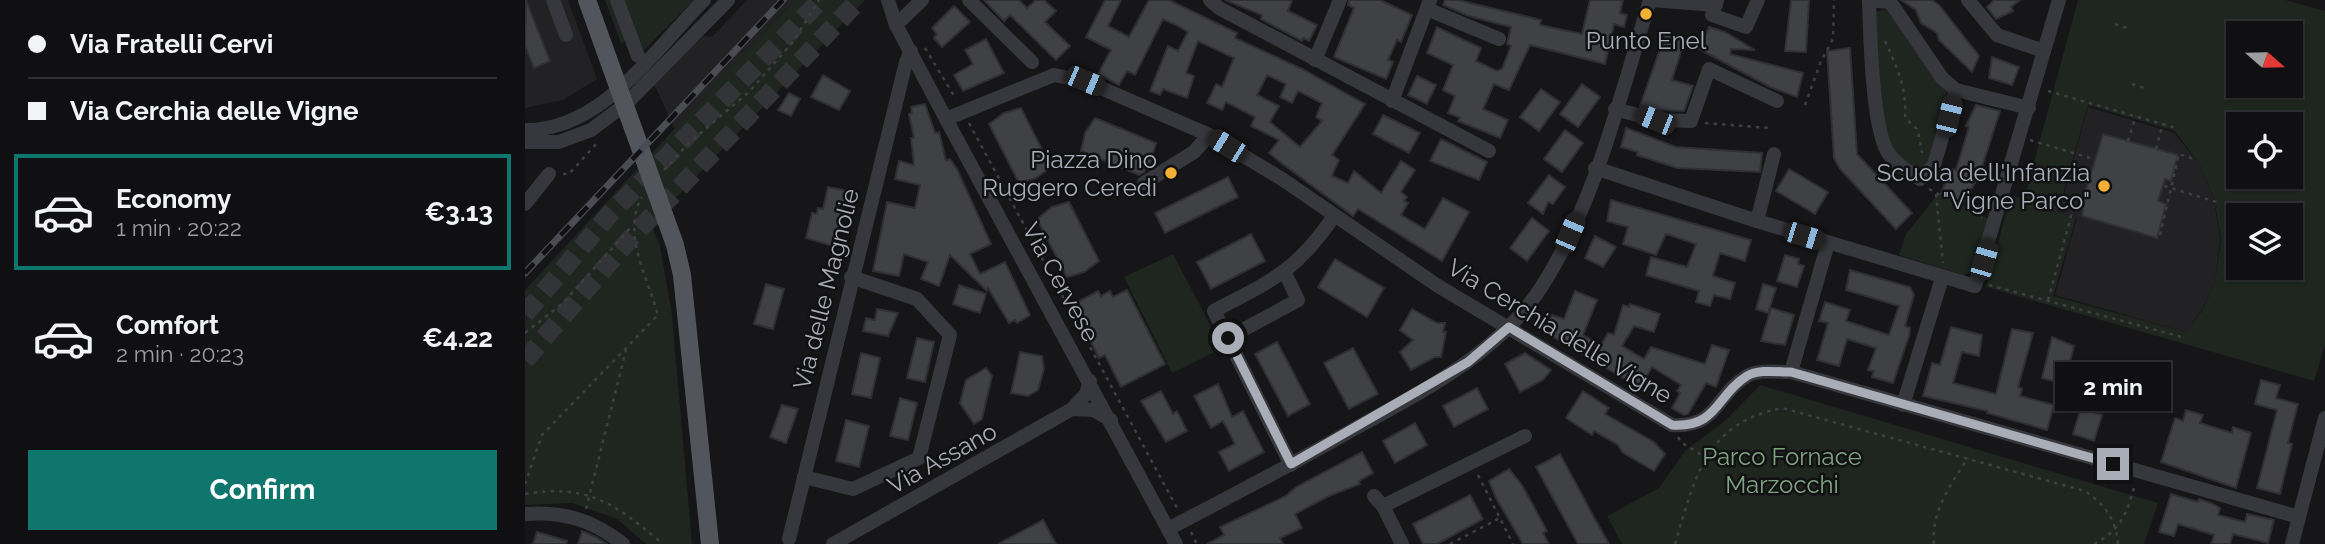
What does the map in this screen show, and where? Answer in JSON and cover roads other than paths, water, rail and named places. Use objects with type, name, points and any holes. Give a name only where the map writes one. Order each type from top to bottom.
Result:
[{"type":"main road","points":[[587,0],[675,245],[682,275],[710,544]]},
{"type":"street","points":[[553,0],[566,35]]},
{"type":"street","points":[[617,0],[638,56]]},
{"type":"street","points":[[525,130],[563,125],[588,112],[617,90],[704,0]]},
{"type":"street","points":[[525,142],[559,142],[591,130],[627,103],[728,0]]},
{"type":"street","points":[[896,25],[922,0]]},
{"type":"street","points":[[969,0],[1032,62]]},
{"type":"street","points":[[1210,0],[1219,8],[1315,60],[1489,151]]},
{"type":"street","points":[[1315,60],[1340,0]]},
{"type":"street","points":[[1168,528],[1291,464],[1468,362],[1509,327],[1541,289],[1563,251],[1595,168],[1651,0],[1716,3],[1712,15],[1746,27],[1758,0]]},
{"type":"street","points":[[1956,90],[1934,165],[1920,179],[1888,153],[1881,133],[1871,51],[1869,0],[1889,1],[1942,78],[1956,90],[2029,108]]},
{"type":"street","points":[[1968,0],[1997,35],[2044,51]]},
{"type":"street","points":[[1595,168],[1757,221],[1975,286],[2059,0]]},
{"type":"street","name":"Via Cervese","points":[[888,2],[896,25],[946,120],[1112,421],[1176,544]]},
{"type":"street","points":[[1392,101],[1429,4],[1499,39]]},
{"type":"street","name":"Via delle Magnolie","points":[[789,539],[908,45]]},
{"type":"street","points":[[1615,109],[1655,120],[1691,121],[1709,69],[1777,101]]},
{"type":"street","name":"Via Cerchia delle Vigne","points":[[946,120],[1054,75],[1085,81],[1209,135],[1282,179],[1438,286],[1672,425],[1690,426],[1704,420],[1747,376],[1763,372],[1791,372],[2299,517]]},
{"type":"street","points":[[1144,183],[1194,152],[1209,135]]},
{"type":"street","points":[[1757,221],[1774,154]]},
{"type":"street","points":[[525,204],[549,174]]},
{"type":"street","points":[[1291,464],[1215,311],[1285,273],[1311,250],[1334,216]]},
{"type":"street","points":[[1791,372],[1828,243]]},
{"type":"street","points":[[1228,338],[1298,300],[1285,273]]},
{"type":"street","points":[[804,477],[853,489],[919,458],[950,335],[917,299],[851,277]]},
{"type":"street","points":[[1903,405],[1942,278]]},
{"type":"street","name":"Via Assano","points":[[833,544],[1072,409],[1086,394],[1090,381]]},
{"type":"street","points":[[1072,409],[1093,410],[1112,421]]},
{"type":"street","points":[[2292,544],[2324,426]]},
{"type":"street","points":[[1402,544],[1379,501],[1471,463],[1525,436]]},
{"type":"street","points":[[525,514],[554,514],[583,519],[622,544]]},
{"type":"tunnel","points":[[525,314],[609,215],[821,0]]},
{"type":"tunnel","points":[[525,360],[630,239],[859,0]]},
{"type":"railway","points":[[525,273],[783,0]]},
{"type":"place","name":"Punto Enel","points":[[1646,14]]},
{"type":"place","name":"Piazza Dino Ruggero Ceredi","points":[[1171,173]]},
{"type":"place","name":"Scuola dell'Infanzia \"Vigne Parco\"","points":[[2104,186]]},
{"type":"park label","name":"Parco Fornace Marzocchi","points":[[1782,470]]}]
